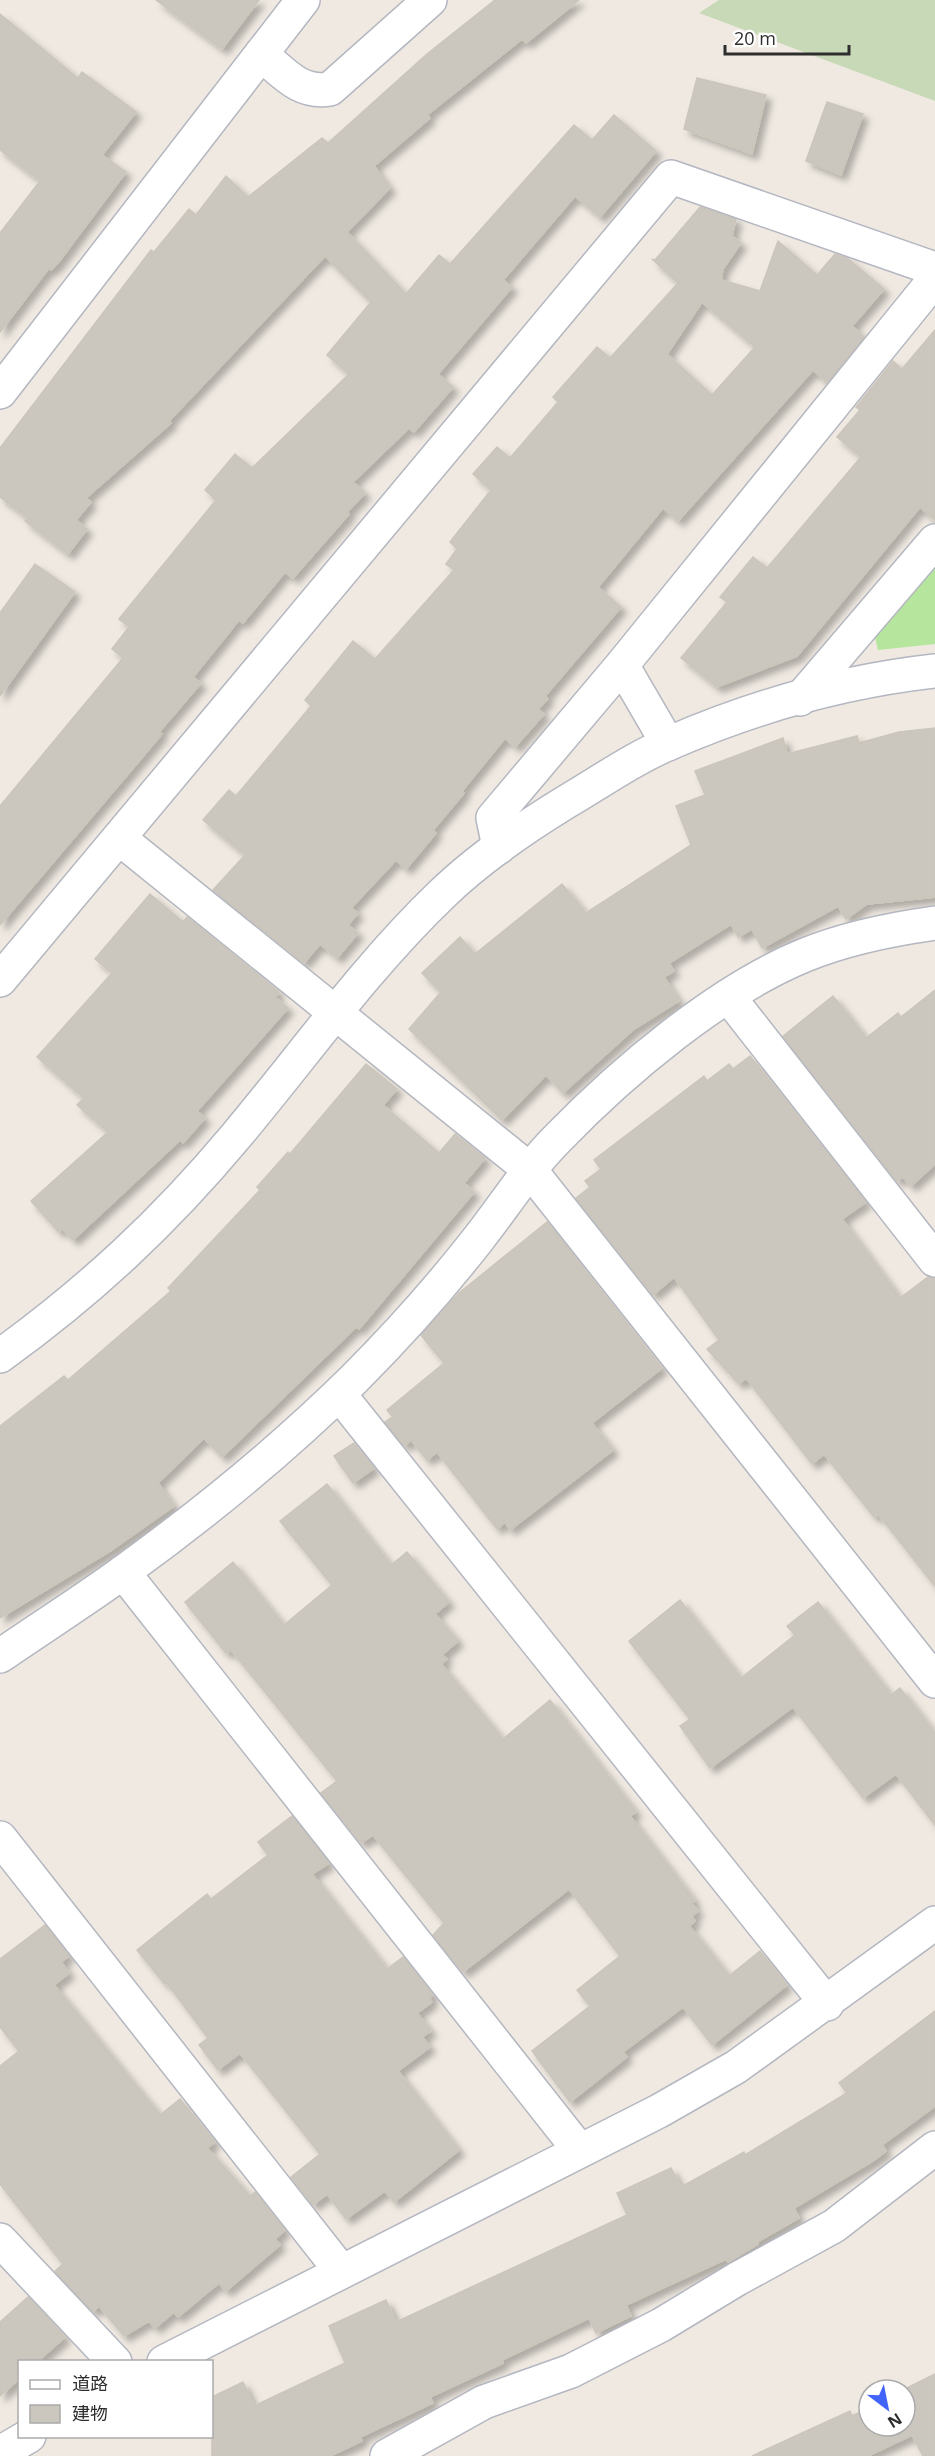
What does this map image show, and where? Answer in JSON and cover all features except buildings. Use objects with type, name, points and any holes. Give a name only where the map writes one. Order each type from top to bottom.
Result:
[{"type":"street","points":[[0,392],[303,0]]},
{"type":"street","points":[[261,54],[300,86],[316,92],[330,89],[430,0]]},
{"type":"street","points":[[0,980],[671,177],[935,269]]},
{"type":"street","points":[[499,847],[493,818],[622,665],[935,279]]},
{"type":"street","points":[[800,699],[935,541]]},
{"type":"street","points":[[622,665],[668,744]]},
{"type":"street","points":[[0,1356],[42,1326],[140,1242],[237,1135],[335,1011],[442,893],[499,847],[615,772],[668,744],[740,716],[800,699],[866,682],[935,671]]},
{"type":"street","points":[[119,838],[530,1170],[935,1681]]},
{"type":"street","points":[[0,1656],[123,1572],[242,1481],[339,1394],[411,1319],[557,1139],[627,1074],[749,982],[807,954],[891,929],[935,923]]},
{"type":"street","points":[[728,996],[935,1260]]},
{"type":"street","points":[[339,1394],[827,2004]]},
{"type":"street","points":[[123,1572],[580,2151]]},
{"type":"street","points":[[0,1838],[341,2271]]},
{"type":"street","points":[[166,2360],[467,2210],[659,2111],[736,2067],[827,2004],[935,1923]]},
{"type":"street","points":[[387,2456],[484,2402],[572,2371],[661,2325],[737,2279],[834,2226],[935,2148]]},
{"type":"street","points":[[0,2240],[114,2360]]},
{"type":"street","points":[[0,2453],[26,2438]]},
{"type":"green space","points":[[719,0],[935,0],[935,101],[699,13]]},
{"type":"green space","points":[[935,557],[935,644],[878,650],[873,628]]}]
